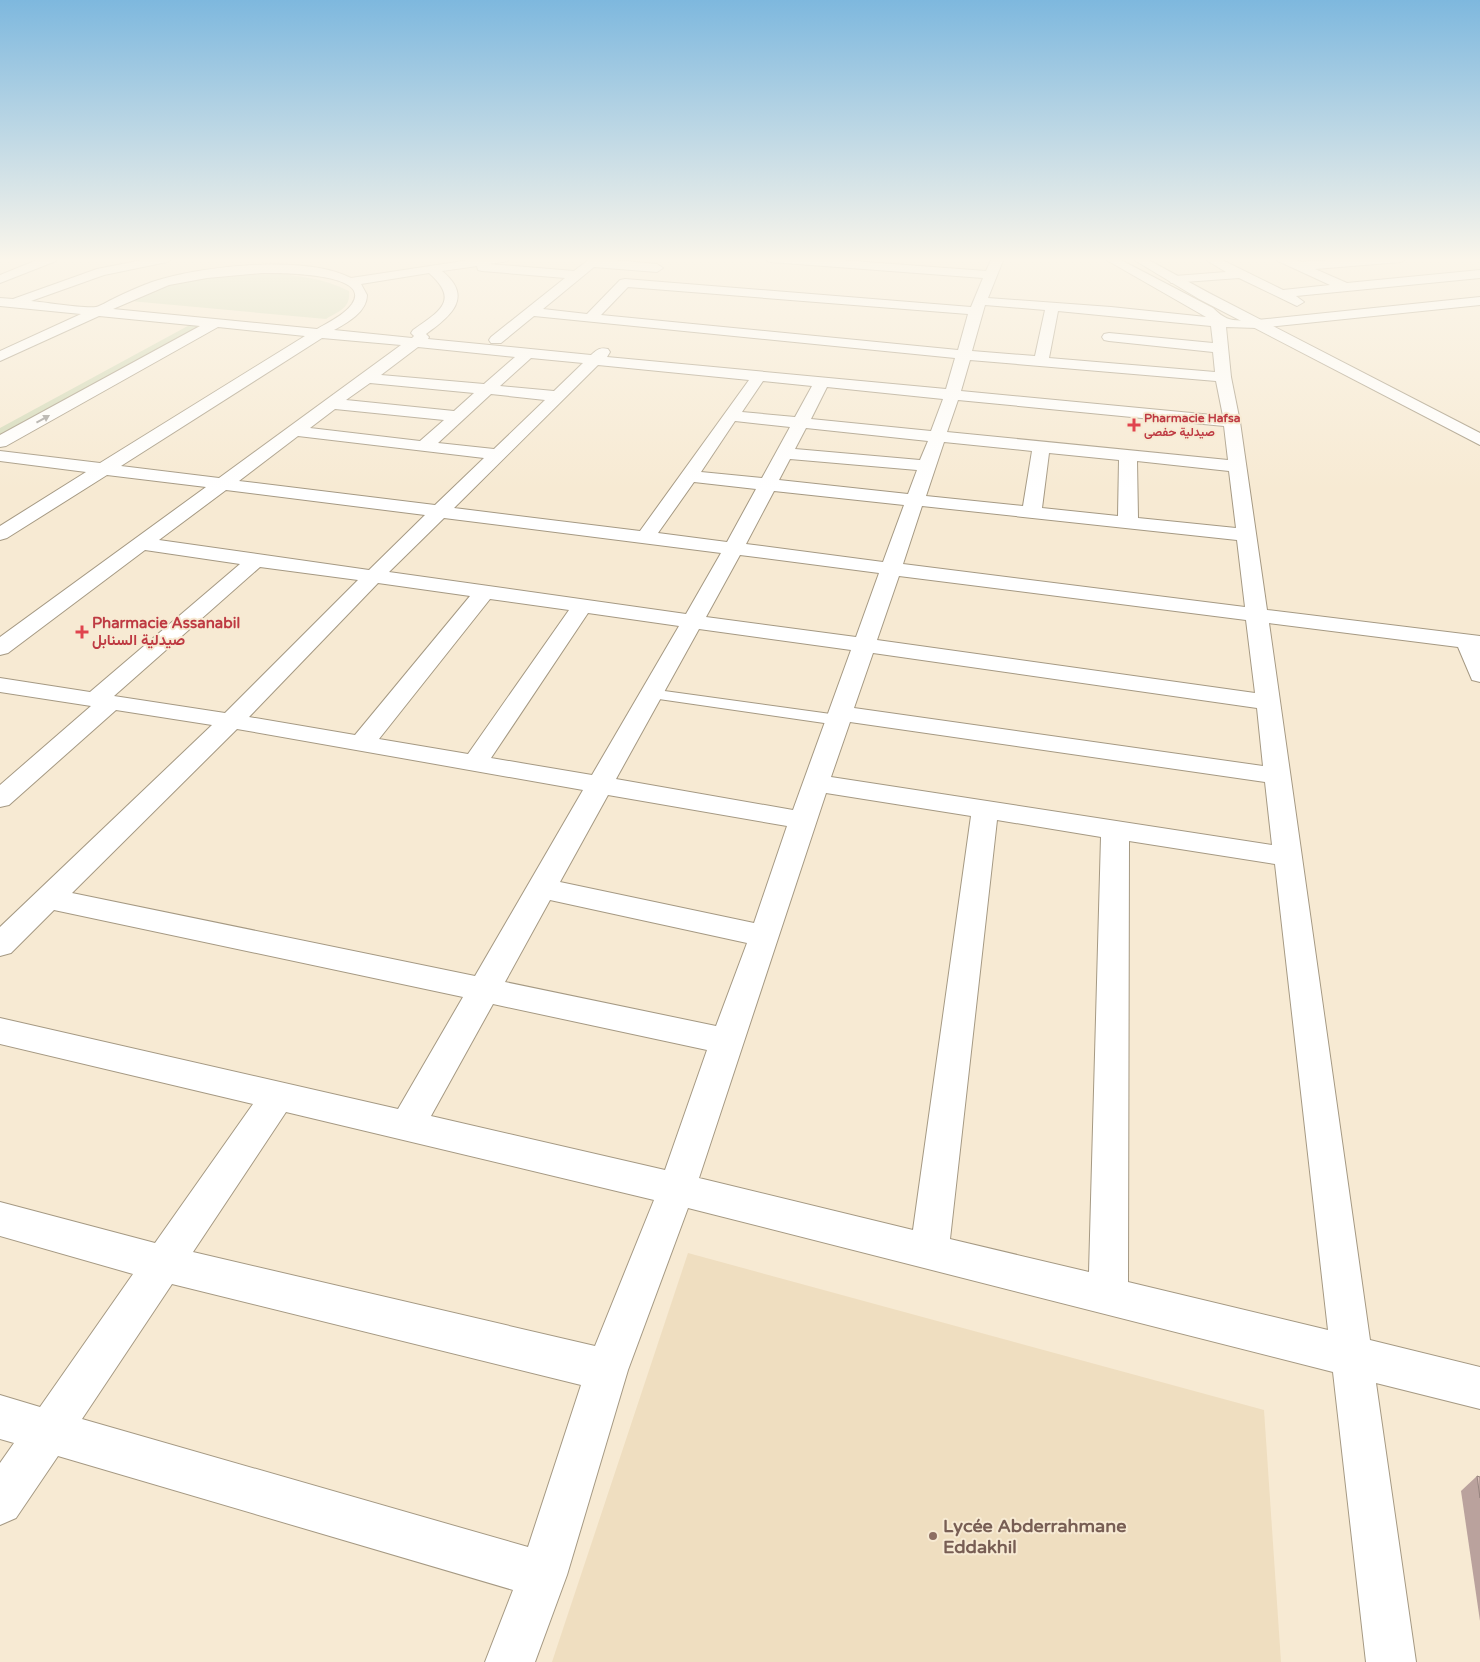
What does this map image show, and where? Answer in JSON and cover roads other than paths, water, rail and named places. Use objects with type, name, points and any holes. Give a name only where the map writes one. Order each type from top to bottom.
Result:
[{"type":"street","points":[[0,357],[45,336]]},
{"type":"street","points":[[52,396],[166,336]]},
{"type":"street","points":[[0,442],[180,336]]},
{"type":"street","points":[[0,534],[317,336]]},
{"type":"street","points":[[414,336],[496,340],[599,355],[1231,416]]},
{"type":"street","points":[[0,648],[368,378],[420,336],[528,353],[599,355]]},
{"type":"street","points":[[496,340],[501,336]]},
{"type":"street","points":[[717,346],[725,336]]},
{"type":"street","points":[[769,336],[862,346],[1108,368],[1221,349]]},
{"type":"street","points":[[862,346],[866,336]]},
{"type":"street","points":[[510,1662],[543,1575],[607,1370],[677,1189],[765,936],[803,820],[866,644],[890,568],[928,466],[954,390],[969,336]]},
{"type":"street","points":[[1041,362],[1046,336]]},
{"type":"street","points":[[1182,336],[1221,349]]},
{"type":"street","points":[[1216,336],[1221,349],[1231,416],[1391,1662]]},
{"type":"street","points":[[1221,349],[1227,336]]},
{"type":"street","points":[[1279,336],[1480,440]]},
{"type":"street","points":[[1108,368],[1109,337],[1221,349]]},
{"type":"street","points":[[424,446],[528,353]]},
{"type":"street","points":[[0,945],[231,721],[374,576],[599,355]]},
{"type":"street","points":[[702,365],[759,376],[879,387],[954,390],[1029,402],[1089,408],[1155,414],[1231,416]]},
{"type":"street","points":[[646,537],[759,376]]},
{"type":"street","points":[[368,378],[558,396]]},
{"type":"street","points":[[407,1126],[482,989],[734,548],[822,382]]},
{"type":"street","points":[[863,429],[879,387]]},
{"type":"street","points":[[1029,402],[1026,423],[1032,446],[1032,512]]},
{"type":"street","points":[[333,404],[457,416]]},
{"type":"street","points":[[1087,451],[1089,408]]},
{"type":"street","points":[[1155,414],[1158,458]]},
{"type":"street","points":[[730,416],[1237,466]]},
{"type":"street","points":[[296,431],[498,455]]},
{"type":"street","points":[[786,453],[928,466]]},
{"type":"street","points":[[1128,455],[1128,522]]},
{"type":"street","points":[[0,456],[1473,642],[1480,675]]},
{"type":"street","points":[[687,476],[1246,535]]},
{"type":"street","points":[[142,544],[866,644],[1268,702]]},
{"type":"street","points":[[3,793],[256,560]]},
{"type":"street","points":[[362,744],[486,591]]},
{"type":"street","points":[[475,763],[584,605]]},
{"type":"street","points":[[0,685],[231,721],[803,820]]},
{"type":"street","points":[[840,717],[1278,776]]},
{"type":"street","points":[[817,783],[1288,857]]},
{"type":"street","points":[[930,1252],[985,809]]},
{"type":"street","points":[[1108,1297],[1115,830]]},
{"type":"street","points":[[540,888],[765,936]]},
{"type":"street","points":[[48,898],[727,1041]]},
{"type":"street","points":[[0,1031],[677,1189],[1480,1388]]},
{"type":"street","points":[[0,1502],[278,1096]]},
{"type":"street","points":[[0,1219],[164,1264],[607,1370]]},
{"type":"street","points":[[0,1417],[543,1575]]},
{"type":"lane","points":[[650,694],[840,717]]},
{"type":"place","name":"Pharmacie Hafsa صيدلية حفصى","points":[[1134,425]]},
{"type":"place","name":"Pharmacie Assanabil صيدلية السنابل","points":[[82,632]]},
{"type":"place","name":"Lycée Abderrahmane Eddakhil","points":[[933,1536]]}]
